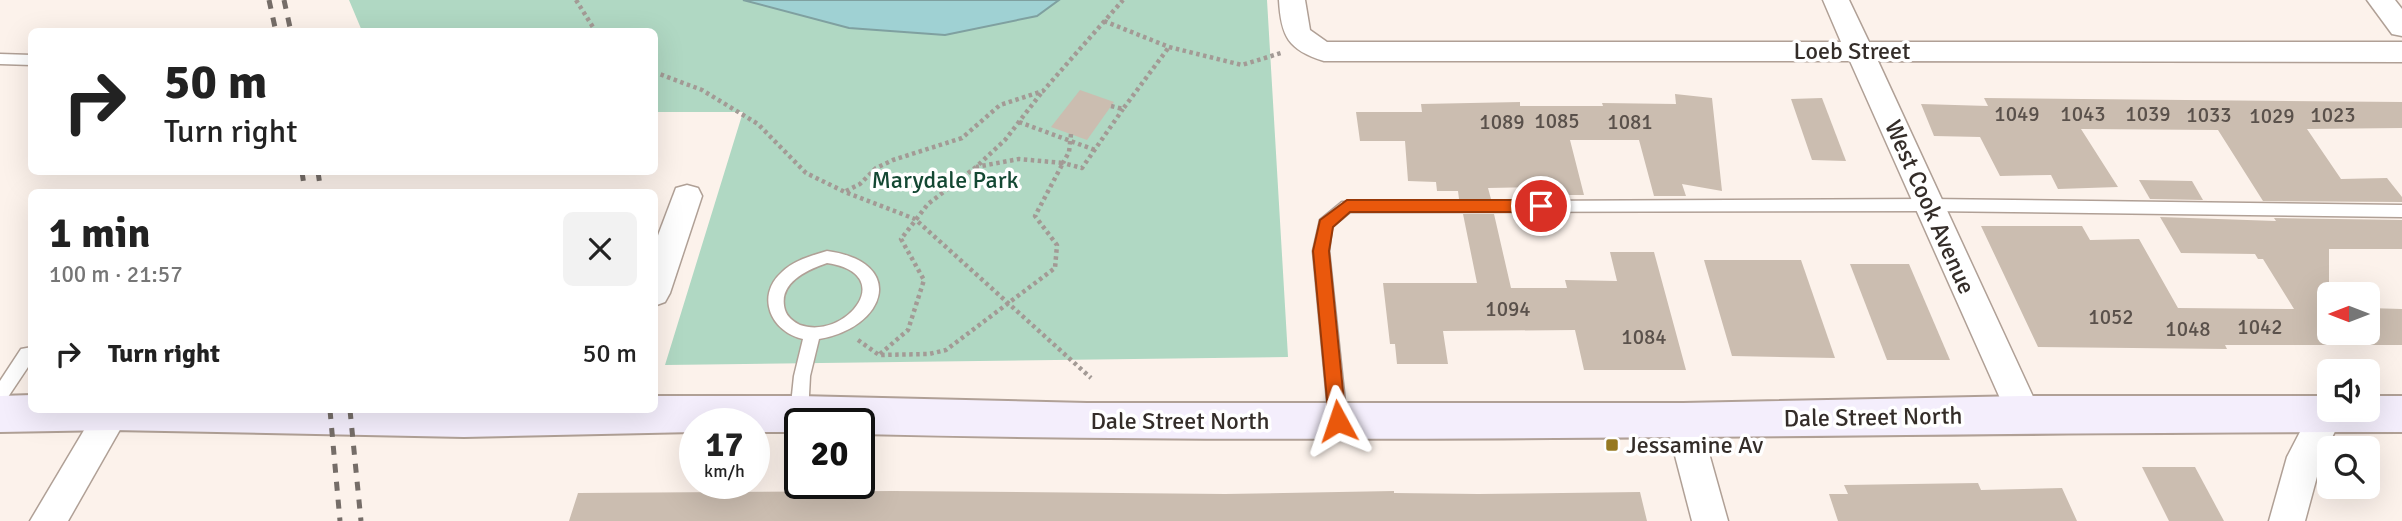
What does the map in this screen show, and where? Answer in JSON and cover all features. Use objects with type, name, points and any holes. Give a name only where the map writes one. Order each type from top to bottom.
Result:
[{"type":"main road","name":"Dale Street North","points":[[658,412],[784,414]]},
{"type":"main road","name":"Dale Street North","points":[[0,414],[31,413]]},
{"type":"main road","name":"Dale Street North","points":[[342,413],[542,413]]},
{"type":"main road","name":"Dale Street North","points":[[875,416],[1087,421],[1683,421],[2024,414],[2317,413]]},
{"type":"main road","name":"Dale Street North","points":[[2380,414],[2402,414]]},
{"type":"street","points":[[1292,0],[1294,29],[1304,43]]},
{"type":"street","name":"West Cook Avenue","points":[[1836,0],[2024,414]]},
{"type":"street","points":[[2380,0],[2402,27]]},
{"type":"street","name":"Loeb Street","points":[[1304,43],[1324,51],[2402,52]]},
{"type":"street","points":[[658,270],[664,235],[687,196]]},
{"type":"street","points":[[48,521],[93,413]]},
{"type":"street","points":[[1683,421],[1710,521]]},
{"type":"street","points":[[2287,521],[2305,457],[2322,422]]},
{"type":"lane","points":[[0,60],[28,61]]},
{"type":"lane","points":[[1338,421],[1321,251],[1325,224],[1347,206],[1929,205],[2402,211]]},
{"type":"lane","points":[[842,258],[855,263],[865,271],[870,282],[870,295],[865,308],[841,328],[813,334],[797,331],[785,324],[777,314],[774,302],[777,289],[785,277],[811,260],[842,258]]},
{"type":"lane","points":[[799,408],[802,376],[813,334]]},
{"type":"lane","points":[[0,395],[28,354]]},
{"type":"path","points":[[576,0],[594,28]]},
{"type":"path","points":[[879,355],[908,330],[924,280],[901,239],[928,204],[976,167],[1019,122],[1123,0]]},
{"type":"path","points":[[1104,21],[1169,47],[1242,65],[1262,61],[1304,43]]},
{"type":"path","points":[[976,167],[1019,159],[1063,163],[1082,168],[1169,47]]},
{"type":"path","points":[[658,73],[702,89],[758,124],[806,173],[845,192],[915,219],[1091,378]]},
{"type":"path","points":[[845,192],[860,184],[876,168],[892,160],[949,145],[962,138],[1000,105],[1043,91]]},
{"type":"path","points":[[1111,107],[1123,109]]},
{"type":"path","points":[[1019,122],[1095,150]]},
{"type":"path","points":[[841,328],[879,355],[929,354],[946,350],[1055,268],[1060,255],[1056,239],[1035,216],[1063,163],[1072,142],[1071,134]]},
{"type":"green space","name":"Marydale Park","points":[[349,0],[1267,0],[1288,357],[665,365],[743,112],[658,112],[658,28],[361,28]]},
{"type":"water","points":[[743,0],[1059,0],[1037,16],[945,35],[849,28]]},
{"type":"building","points":[[1080,90],[1114,102],[1087,140],[1051,127]]},
{"type":"building","points":[[1675,94],[1712,98],[1722,191],[1682,184],[1686,196],[1654,196],[1639,140],[1570,140],[1584,195],[1550,195],[1548,187],[1488,188],[1491,199],[1459,199],[1458,191],[1437,191],[1436,182],[1408,181],[1405,141],[1360,141],[1356,112],[1422,112],[1421,104],[1676,104]]},
{"type":"building","points":[[1822,98],[1846,161],[1812,160],[1791,99]]},
{"type":"building","points":[[1984,98],[2402,102],[2402,128],[2307,129],[2341,179],[2387,178],[2402,197],[2402,202],[2263,201],[2218,130],[2081,129],[2118,187],[2058,189],[2051,175],[2000,176],[1980,137],[1934,136],[1921,104],[1988,106]]},
{"type":"building","points":[[2139,180],[2192,181],[2203,200],[2150,199]]},
{"type":"building","points":[[1463,214],[1494,214],[1511,288],[1567,288],[1565,280],[1617,281],[1610,252],[1654,252],[1686,370],[1584,370],[1575,330],[1443,331],[1448,364],[1397,364],[1395,344],[1390,344],[1383,283],[1477,283]]},
{"type":"building","points":[[2160,217],[2276,221],[2274,218],[2402,220],[2402,249],[2329,249],[2329,282],[2317,282],[2317,345],[2225,345],[2227,349],[2038,347],[1981,226],[2082,226],[2090,240],[2139,239],[2178,308],[2294,309],[2263,259],[2258,259],[2255,254],[2181,253]]},
{"type":"building","points":[[1704,260],[1801,260],[1835,358],[1732,356]]},
{"type":"building","points":[[1850,264],[1909,264],[1950,360],[1887,360]]},
{"type":"building","points":[[2380,308],[2402,309],[2402,345],[2380,345]]},
{"type":"building","points":[[2142,467],[2195,467],[2224,521],[2169,521]]},
{"type":"building","points":[[1978,483],[1981,490],[2062,488],[2077,521],[1838,521],[1829,494],[1848,494],[1844,485]]},
{"type":"building","points":[[875,491],[1225,494],[1394,491],[1478,494],[1640,492],[1647,521],[569,521],[578,493],[679,492],[679,499],[770,499],[770,492],[784,492],[784,499],[875,499]]},
{"type":"railway","points":[[269,0],[275,28]]},
{"type":"railway","points":[[284,0],[290,28]]},
{"type":"railway","points":[[302,175],[305,189]]},
{"type":"railway","points":[[318,175],[321,189]]},
{"type":"railway","points":[[330,413],[340,521]]},
{"type":"railway","points":[[350,413],[361,521]]},
{"type":"place","name":"Jessamine Av","points":[[1612,445]]},
{"type":"route","points":[[1338,421],[1321,251],[1325,224],[1347,206],[1541,206]]}]
